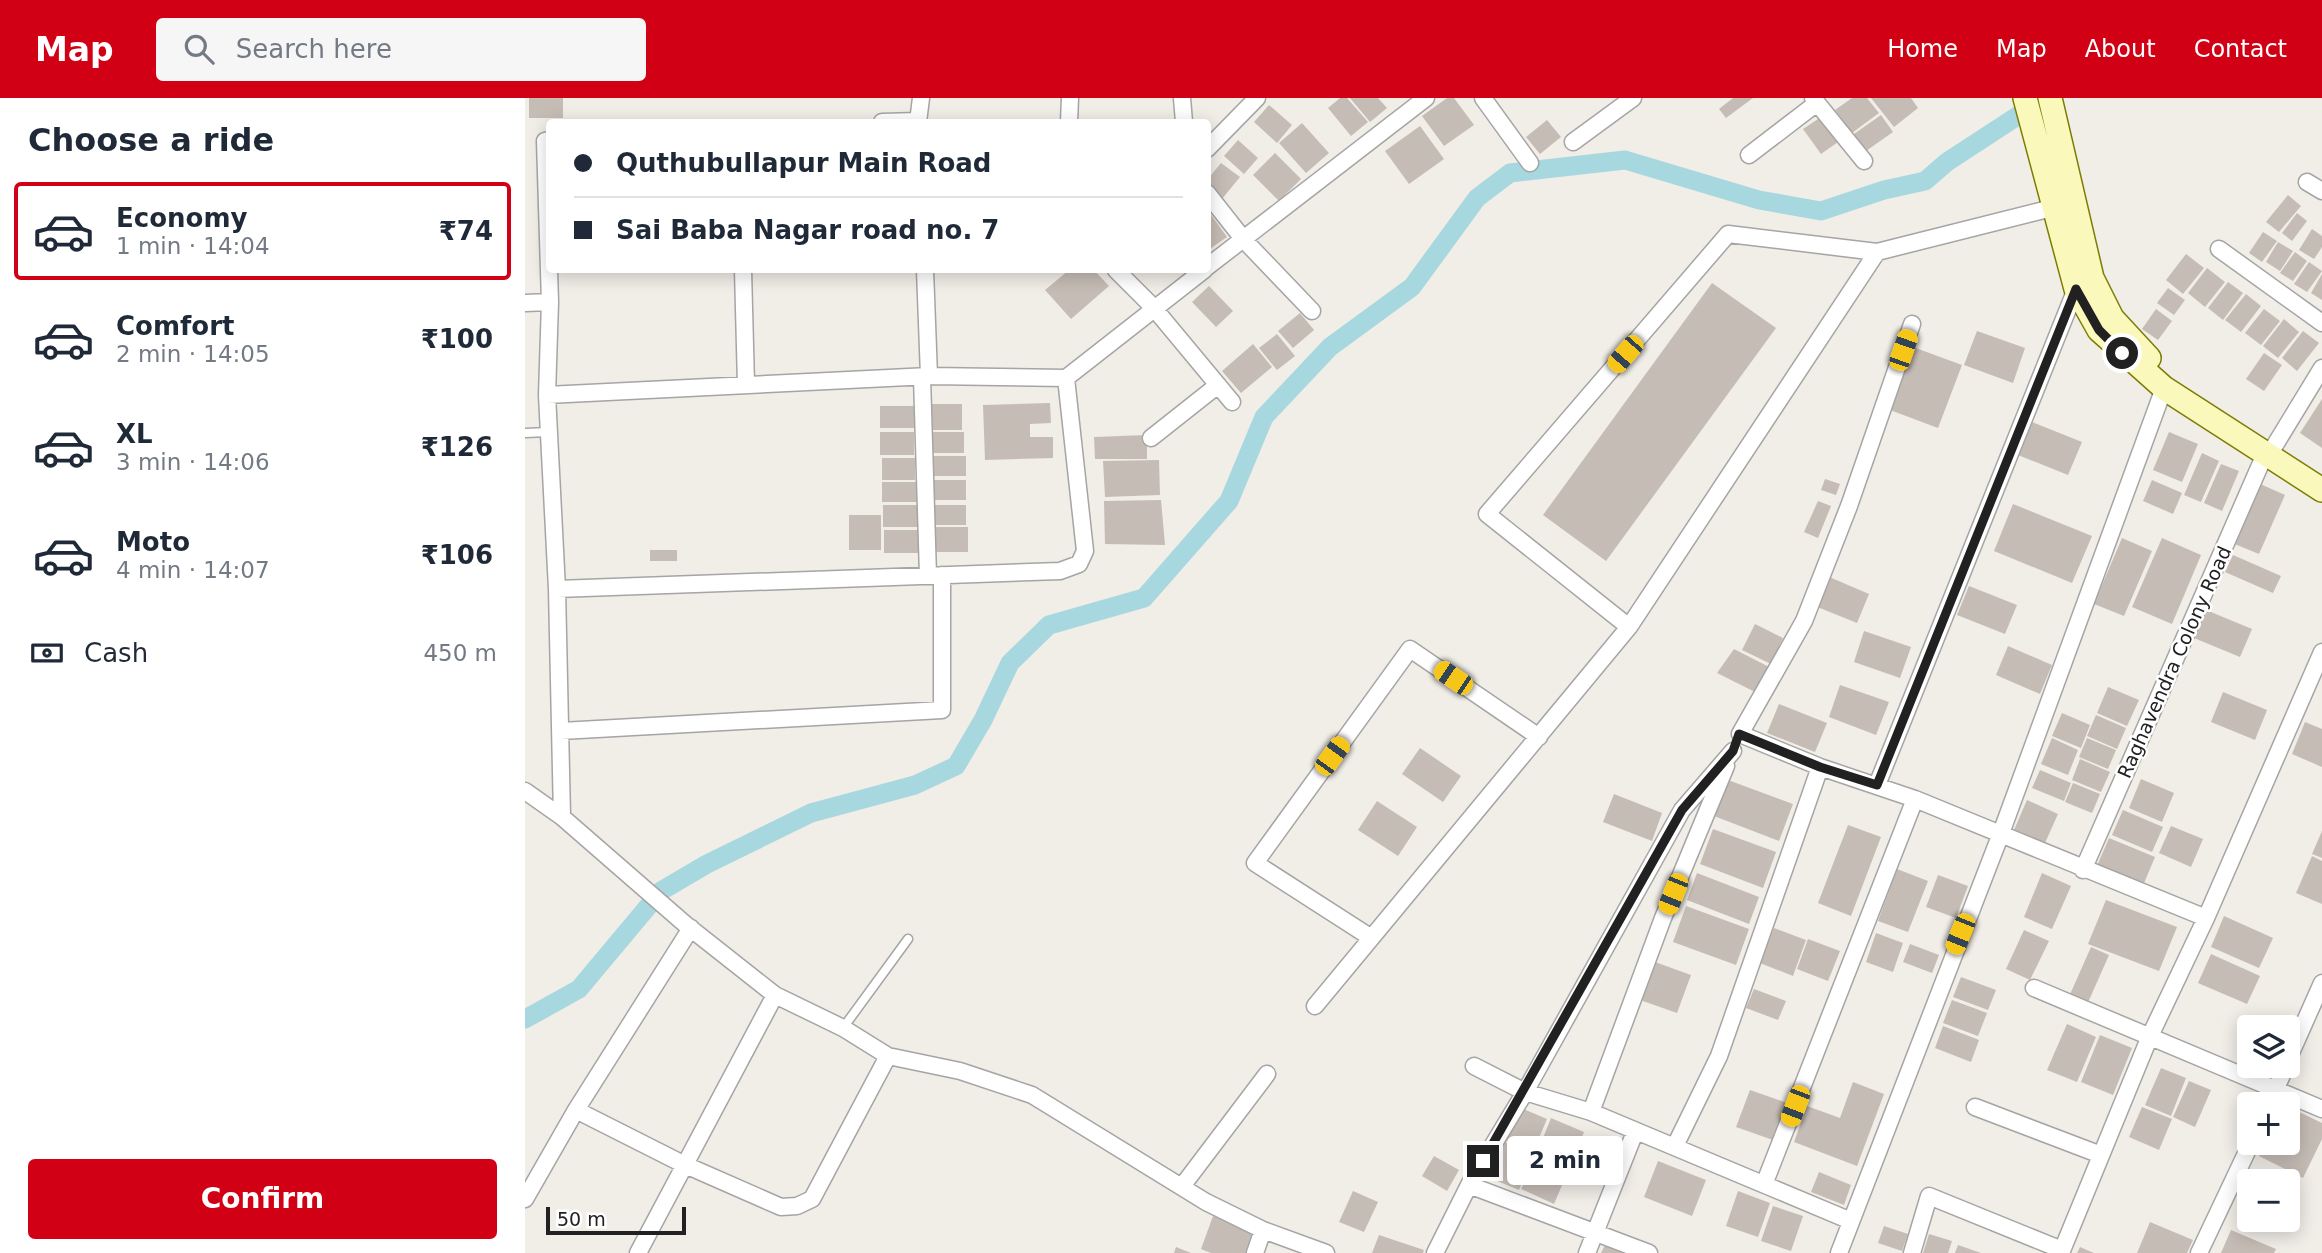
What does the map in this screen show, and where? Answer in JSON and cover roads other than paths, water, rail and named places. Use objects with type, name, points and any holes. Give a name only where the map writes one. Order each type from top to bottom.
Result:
[{"type":"main road","points":[[2025,98],[2039,148],[2059,163]]},
{"type":"main road","points":[[2050,98],[2059,163],[2092,278],[2112,318],[2146,356],[2322,490]]},
{"type":"main road","points":[[2059,163],[2056,207],[2076,289],[2099,330],[2164,388],[2270,450],[2322,474]]},
{"type":"street","points":[[918,119],[921,98]]},
{"type":"street","points":[[1069,119],[1070,98]]},
{"type":"street","points":[[1182,98],[1185,119]]},
{"type":"street","points":[[1211,145],[1257,98]]},
{"type":"street","points":[[1211,264],[1426,98]]},
{"type":"street","points":[[1483,98],[1530,163]]},
{"type":"street","points":[[1573,142],[1633,98]]},
{"type":"street","points":[[1749,155],[1821,102],[1864,161]]},
{"type":"street","points":[[546,141],[546,173]]},
{"type":"street","points":[[2307,182],[2322,191]]},
{"type":"street","points":[[1211,197],[1244,240],[1312,311]]},
{"type":"street","points":[[1629,627],[1486,514],[1728,234],[1877,252],[2056,207]]},
{"type":"street","points":[[2219,249],[2322,323]]},
{"type":"street","points":[[1315,1006],[1629,627],[1877,252]]},
{"type":"street","points":[[549,273],[547,395],[557,589],[562,817]]},
{"type":"street","points":[[743,273],[746,385]]},
{"type":"street","points":[[561,731],[942,710],[926,376],[925,273]]},
{"type":"street","points":[[1119,273],[1153,307],[1232,402]]},
{"type":"street","points":[[547,395],[926,376],[1066,378],[1199,273]]},
{"type":"street","points":[[1877,785],[2076,289]]},
{"type":"street","points":[[525,303],[550,302]]},
{"type":"street","points":[[1591,1112],[1663,918],[1739,734],[1804,621],[1849,506],[1912,324]]},
{"type":"street","name":"Raghavendra Colony Road","points":[[2083,870],[2270,450],[2322,368]]},
{"type":"street","points":[[557,589],[1060,571],[1079,564],[1085,551],[1066,378]]},
{"type":"street","points":[[1151,438],[1218,385]]},
{"type":"street","points":[[1839,1253],[2000,836],[2164,388]]},
{"type":"street","points":[[1370,937],[1255,863],[1410,649],[1539,737]]},
{"type":"street","points":[[1912,1253],[1929,1196],[2061,1251],[2150,1036],[2206,918],[2322,652]]},
{"type":"street","points":[[1739,734],[1820,767],[1915,799],[2083,870],[2206,918]]},
{"type":"street","points":[[1434,1253],[1469,1185],[1525,1092],[1682,810],[1733,751]]},
{"type":"street","points":[[1675,1146],[1719,1056],[1820,767]]},
{"type":"street","points":[[525,791],[562,817],[688,926],[775,995],[843,1028],[888,1056],[961,1071],[1032,1095],[1183,1185],[1206,1202],[1263,1230],[1326,1253]]},
{"type":"street","points":[[1765,1182],[1915,799]]},
{"type":"street","points":[[525,1199],[688,926]]},
{"type":"street","points":[[2300,1032],[2322,982]]},
{"type":"street","points":[[2034,988],[2150,1036],[2260,1092]]},
{"type":"street","points":[[638,1253],[775,995]]},
{"type":"street","points":[[576,1110],[683,1164],[781,1207],[797,1206],[812,1199],[888,1056]]},
{"type":"street","points":[[1474,1066],[1525,1092],[1591,1112],[1635,1132],[1765,1182],[1851,1221]]},
{"type":"street","points":[[1183,1185],[1267,1074]]},
{"type":"street","points":[[2300,1104],[2322,1109]]},
{"type":"street","points":[[1975,1107],[2101,1155]]},
{"type":"street","points":[[1587,1253],[1635,1132]]},
{"type":"street","points":[[2199,1253],[2245,1155]]},
{"type":"street","points":[[1469,1185],[1649,1253]]},
{"type":"street","points":[[1255,1253],[1263,1230]]},
{"type":"lane","points":[[525,433],[549,432]]},
{"type":"lane","points":[[843,1028],[908,939]]},
{"type":"waterway","points":[[525,1019],[579,989],[661,891],[707,864],[811,813],[915,785],[956,766],[983,720],[1010,663],[1049,625],[1144,598],[1229,501],[1264,417],[1330,347],[1412,287],[1477,198],[1510,173],[1625,160],[1759,200],[1821,211],[1884,190],[1925,181],[1947,162],[2045,98]]}]
